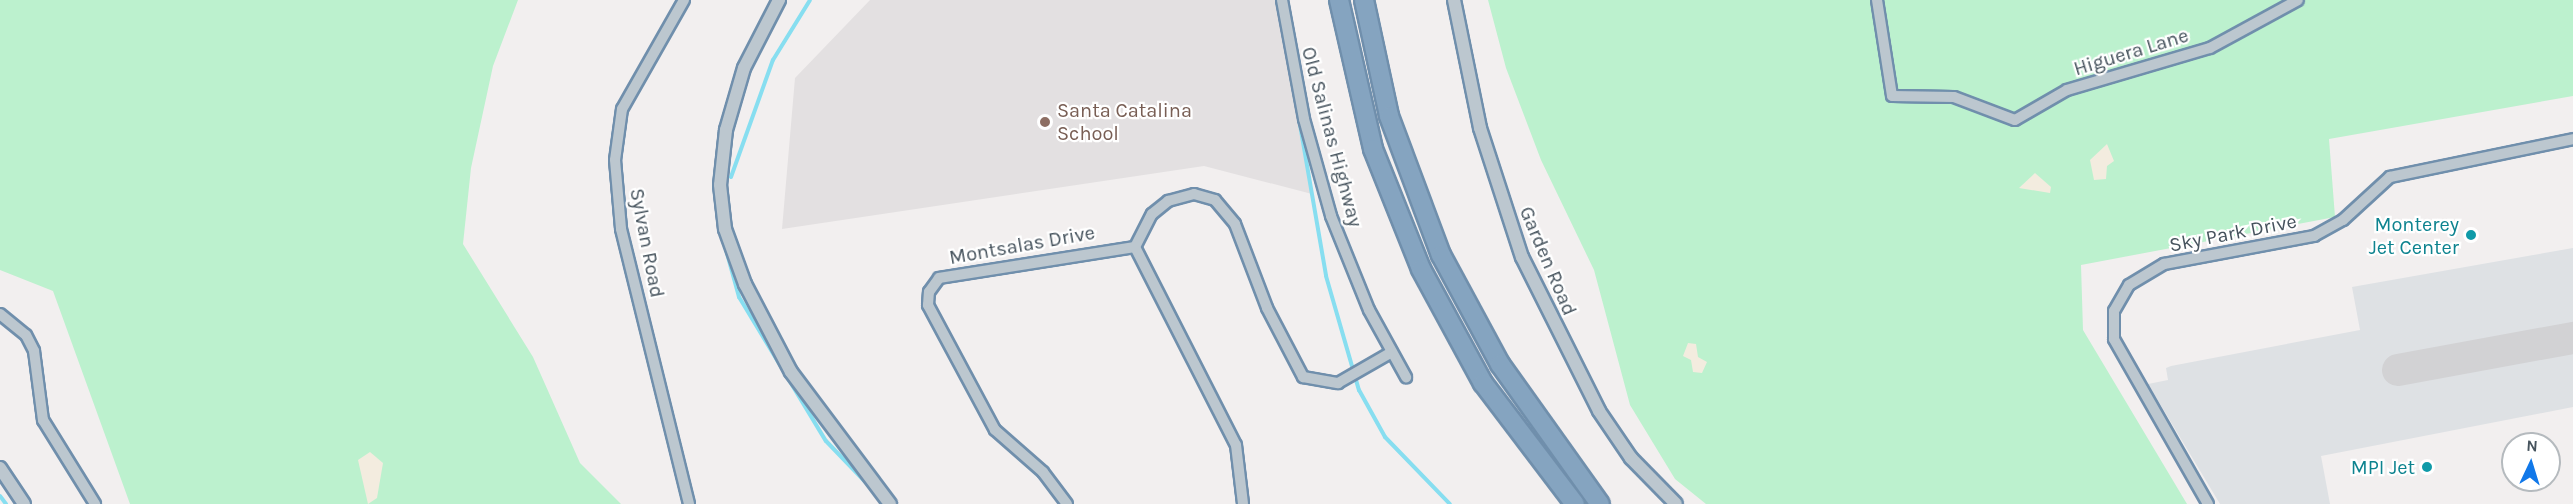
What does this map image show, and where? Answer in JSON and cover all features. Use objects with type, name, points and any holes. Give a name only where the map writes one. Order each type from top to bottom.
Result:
[{"type":"highway","points":[[1339,0],[1373,149],[1421,269],[1483,383],[1575,504]]},
{"type":"highway","points":[[1364,0],[1394,132],[1441,255],[1500,364],[1600,504]]},
{"type":"street","name":"Sylvan Road","points":[[684,0],[622,109],[615,160],[621,229],[689,504]]},
{"type":"street","points":[[779,0],[744,68],[726,130],[720,185],[725,229],[745,284],[791,372],[890,504]]},
{"type":"street","name":"Old Salinas Highway","points":[[1282,0],[1323,193],[1352,272],[1406,376]]},
{"type":"street","name":"Garden Road","points":[[1454,0],[1480,128],[1522,257],[1599,411],[1631,458],[1676,504]]},
{"type":"street","name":"Higuera Lane","points":[[1877,0],[1892,96],[1954,97],[2016,120],[2087,83],[2210,48],[2298,0]]},
{"type":"street","name":"Sky Park Drive","points":[[2208,504],[2114,339],[2114,311],[2129,285],[2164,264],[2313,236],[2343,220],[2390,177],[2573,139]]},
{"type":"street","points":[[1243,504],[1236,445],[1135,247],[1152,214],[1168,201],[1194,195],[1215,200],[1235,224],[1267,308],[1303,377],[1338,383],[1392,352]]},
{"type":"street","name":"Montsalas Drive","points":[[1067,504],[1043,472],[995,430],[932,311],[929,292],[935,281],[949,276],[1135,247]]},
{"type":"street","points":[[0,314],[26,335],[34,351],[44,420],[95,504]]},
{"type":"street","points":[[0,468],[24,504]]},
{"type":"shaded area","name":"Santa Catalina School","points":[[870,0],[1276,0],[1312,194],[1204,166],[782,229],[795,78]]},
{"type":"shaded area","points":[[2573,248],[2573,407],[2321,456],[2330,504],[2220,504],[2148,384],[2168,380],[2166,368],[2171,366],[2360,330],[2352,287]]},
{"type":"green space","points":[[0,0],[518,0],[493,66],[471,168],[463,244],[533,357],[580,463],[621,504],[130,504],[53,291],[0,270]]},
{"type":"green space","points":[[1488,0],[2573,0],[2573,96],[2329,139],[2335,217],[2081,265],[2083,330],[2187,504],[1706,504],[1675,479],[1630,405],[1594,270],[1541,160],[1506,68]]},
{"type":"sand","points":[[2107,144],[2114,161],[2107,166],[2106,179],[2094,180],[2090,160]]},
{"type":"sand","points":[[2035,173],[2051,187],[2050,193],[2019,188]]},
{"type":"sand","points":[[1688,343],[1696,344],[1698,357],[1707,362],[1702,373],[1693,372],[1691,360],[1683,356]]},
{"type":"sand","points":[[370,452],[383,463],[377,498],[368,504],[358,460]]},
{"type":"waterway","points":[[731,177],[773,60],[810,0]]},
{"type":"waterway","points":[[1299,119],[1326,276],[1359,390],[1385,437],[1450,504]]},
{"type":"waterway","points":[[725,246],[739,297],[826,441],[871,488]]},
{"type":"waterway","points":[[0,496],[6,504]]},
{"type":"taxiway","points":[[2398,370],[2573,338]]},
{"type":"place","name":"Santa Catalina School","points":[[1045,122]]},
{"type":"place","name":"Monterey Jet Center","points":[[2471,235]]},
{"type":"place","name":"MPI Jet","points":[[2427,467]]}]
